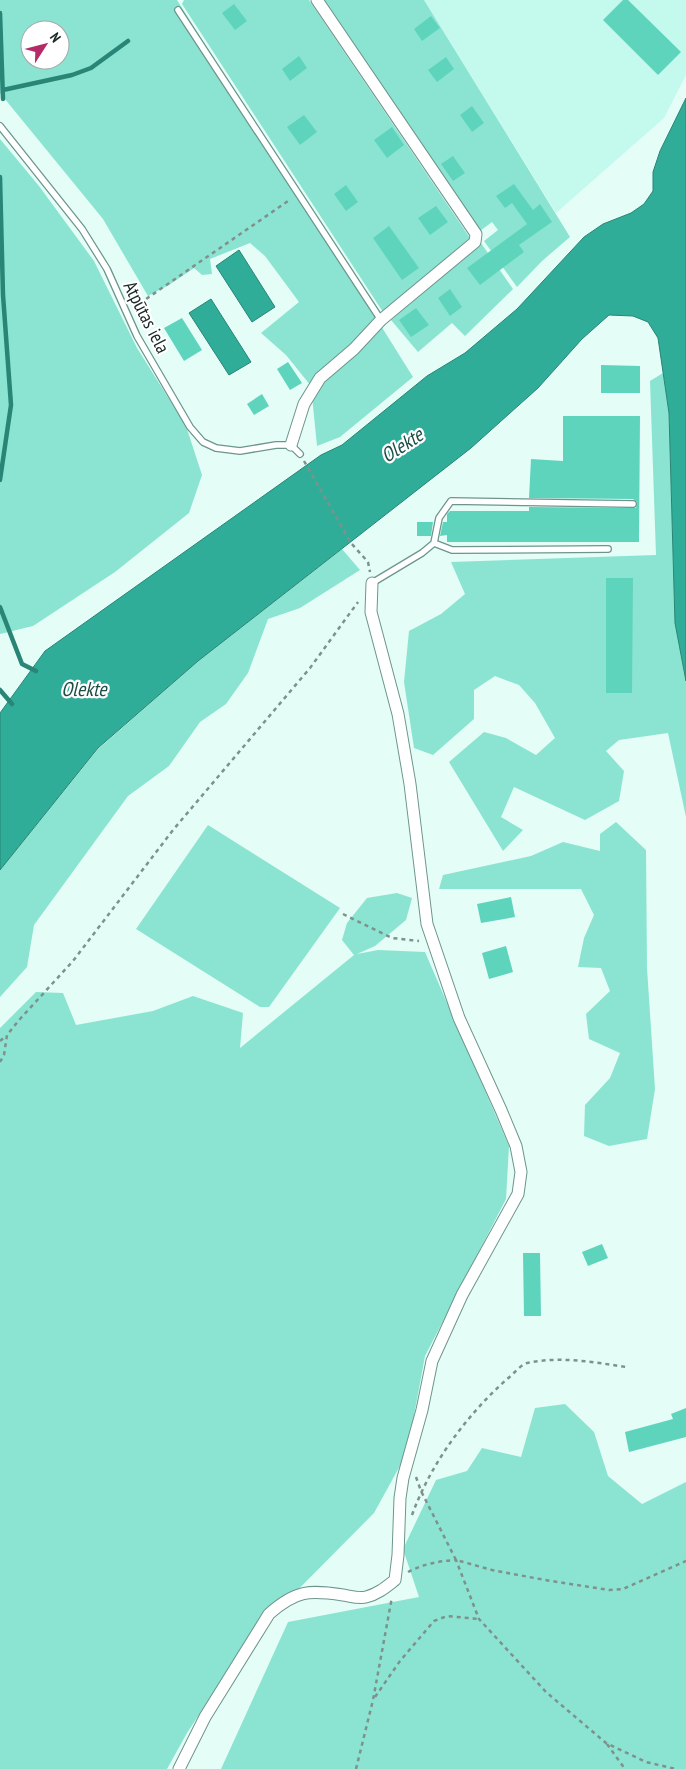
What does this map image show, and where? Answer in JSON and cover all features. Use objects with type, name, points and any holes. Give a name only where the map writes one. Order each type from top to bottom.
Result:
[{"type":"street","points":[[290,445],[304,404],[320,378],[354,349],[381,320],[474,242],[476,234],[317,0]]},
{"type":"street","points":[[179,1769],[205,1717],[269,1614],[283,1602],[298,1594],[319,1591],[364,1598],[381,1592],[395,1580],[403,1478],[411,1453],[432,1361],[462,1295],[518,1194],[521,1172],[516,1146],[460,1018],[425,915],[410,784],[398,714],[371,612],[372,583]]},
{"type":"lane","points":[[178,10],[381,320]]},
{"type":"lane","name":"Atpūtas iela","points":[[0,126],[82,229],[107,270],[137,336],[190,427],[203,442],[216,448],[240,451],[276,445],[290,445]]},
{"type":"lane","points":[[290,445],[300,454]]},
{"type":"lane","points":[[372,583],[422,554],[434,543],[439,518],[451,501],[633,504]]},
{"type":"lane","points":[[434,543],[452,550],[608,549]]},
{"type":"path","points":[[126,313],[300,194]]},
{"type":"path","points":[[306,465],[351,543],[368,562]]},
{"type":"path","points":[[0,1041],[73,961],[174,830],[310,668],[372,583]]},
{"type":"path","points":[[343,914],[392,938],[433,943]]},
{"type":"path","points":[[0,1062],[4,1054],[7,1035]]},
{"type":"path","points":[[412,1518],[421,1491],[434,1468],[470,1417],[525,1363],[573,1360],[626,1367]]},
{"type":"path","points":[[411,1453],[421,1491],[456,1560],[480,1620],[546,1692],[606,1743],[624,1769]]},
{"type":"path","points":[[356,1769],[373,1700],[395,1580],[418,1567],[438,1561],[456,1560],[492,1570],[609,1590],[623,1589],[686,1561]]},
{"type":"path","points":[[373,1700],[400,1661],[434,1621],[447,1616],[480,1620]]},
{"type":"path","points":[[606,1743],[646,1762],[676,1769]]},
{"type":"shaded area","points":[[0,0],[177,0],[413,377],[340,437],[317,446],[311,386],[286,355],[261,333],[299,302],[265,256],[250,243],[210,259],[212,274],[202,275],[194,268],[169,285],[148,296],[103,219],[0,93]]},
{"type":"shaded area","points":[[184,0],[309,0],[470,238],[383,312],[182,4]]},
{"type":"shaded area","points":[[324,0],[424,0],[570,237],[542,261],[517,287],[484,241],[498,230],[492,222],[480,231]]},
{"type":"shaded area","points":[[424,0],[686,0],[686,75],[664,118],[556,213]]},
{"type":"shaded area","points":[[0,139],[39,186],[94,261],[137,348],[186,426],[202,475],[189,513],[115,572],[33,626],[0,634]]},
{"type":"shaded area","points":[[481,243],[513,289],[465,336],[452,323],[418,352],[391,320]]},
{"type":"shaded area","points":[[663,373],[669,413],[675,623],[686,681],[686,817],[668,733],[619,740],[606,751],[624,771],[619,801],[585,820],[514,787],[501,817],[523,830],[503,851],[449,762],[484,732],[506,738],[536,755],[555,738],[535,703],[519,685],[495,676],[474,690],[474,719],[433,755],[414,748],[404,682],[409,631],[441,614],[465,594],[451,562],[656,555],[650,381]]},
{"type":"shaded area","points":[[342,549],[360,570],[300,608],[268,619],[248,673],[226,704],[200,722],[169,766],[128,796],[34,925],[27,967],[0,997],[0,870],[98,749],[198,661]]},
{"type":"shaded area","points":[[616,822],[646,850],[647,968],[655,1089],[647,1139],[609,1146],[584,1136],[585,1105],[610,1078],[620,1053],[589,1039],[586,1014],[610,991],[601,968],[578,967],[584,938],[594,915],[581,889],[439,889],[443,875],[531,856],[563,842],[600,851],[600,834]]},
{"type":"shaded area","points":[[208,825],[340,908],[269,1007],[260,1007],[136,929]]},
{"type":"shaded area","points":[[397,893],[412,898],[406,920],[375,946],[357,954],[378,950],[425,952],[509,1146],[506,1199],[425,1356],[407,1453],[374,1513],[248,1640],[187,1733],[167,1769],[0,1769],[0,1028],[36,992],[63,993],[76,1025],[153,1011],[193,996],[243,1013],[240,1048],[354,955],[342,940],[347,923],[367,898]]},
{"type":"shaded area","points":[[565,1404],[594,1432],[608,1476],[642,1504],[686,1482],[686,1769],[221,1769],[288,1622],[419,1597],[403,1549],[436,1480],[467,1471],[482,1448],[521,1457],[535,1408]]},
{"type":"water","name":"Olekte","points":[[686,98],[686,681],[675,623],[669,413],[658,338],[648,322],[633,316],[609,315],[582,339],[538,388],[471,448],[198,661],[98,748],[0,870],[0,713],[45,651],[321,455],[342,445],[427,376],[465,353],[517,309],[584,237],[603,224],[631,213],[644,204],[653,191],[653,172],[660,151]]},
{"type":"water","points":[[239,250],[275,307],[252,322],[216,266]]},
{"type":"water","points":[[211,299],[251,362],[229,375],[189,313]]},
{"type":"building","points":[[623,0],[628,0],[681,52],[658,75],[603,20]]},
{"type":"building","points":[[234,4],[247,21],[235,30],[222,13]]},
{"type":"building","points":[[431,16],[440,28],[422,41],[414,29]]},
{"type":"building","points":[[299,56],[307,68],[290,81],[282,69]]},
{"type":"building","points":[[446,57],[454,69],[437,82],[428,70]]},
{"type":"building","points":[[472,106],[484,123],[472,132],[460,115]]},
{"type":"building","points":[[304,115],[317,132],[300,145],[287,127]]},
{"type":"building","points":[[392,127],[404,145],[387,158],[374,140]]},
{"type":"building","points":[[453,156],[465,173],[453,181],[441,164]]},
{"type":"building","points":[[514,184],[533,210],[540,204],[552,222],[519,245],[524,252],[480,285],[467,268],[527,224],[512,203],[505,208],[496,196]]},
{"type":"building","points":[[346,185],[358,202],[346,211],[334,194]]},
{"type":"building","points":[[436,206],[448,222],[430,235],[418,218]]},
{"type":"building","points":[[389,226],[419,268],[402,280],[373,238]]},
{"type":"building","points":[[450,289],[462,307],[450,316],[438,298]]},
{"type":"building","points":[[416,308],[429,325],[411,337],[399,320]]},
{"type":"building","points":[[182,318],[202,350],[184,361],[164,328]]},
{"type":"building","points":[[288,362],[302,383],[290,390],[277,369]]},
{"type":"building","points":[[601,365],[640,366],[640,393],[601,393]]},
{"type":"building","points":[[262,394],[269,406],[254,415],[247,404]]},
{"type":"building","points":[[563,416],[640,416],[639,542],[447,542],[447,535],[440,536],[443,522],[447,522],[447,514],[450,511],[529,511],[529,507],[636,508],[637,502],[633,499],[529,498],[531,459],[563,461]]},
{"type":"building","points":[[417,522],[433,522],[431,536],[417,536]]},
{"type":"building","points":[[606,578],[633,578],[632,693],[606,693]]},
{"type":"building","points":[[511,897],[515,917],[481,923],[477,904]]},
{"type":"building","points":[[506,946],[513,972],[489,979],[482,953]]},
{"type":"building","points":[[602,1244],[608,1258],[588,1266],[582,1252]]},
{"type":"building","points":[[523,1253],[540,1253],[541,1316],[524,1316]]},
{"type":"building","points":[[686,1408],[686,1437],[629,1452],[625,1432],[673,1419],[671,1414]]},
{"type":"waterway","points":[[0,13],[3,99]]},
{"type":"waterway","points":[[3,90],[72,75],[91,68],[128,41]]},
{"type":"waterway","points":[[0,177],[3,295],[11,405],[0,480]]},
{"type":"waterway","points":[[0,607],[22,664],[36,671]]},
{"type":"waterway","points":[[0,690],[12,704]]}]
